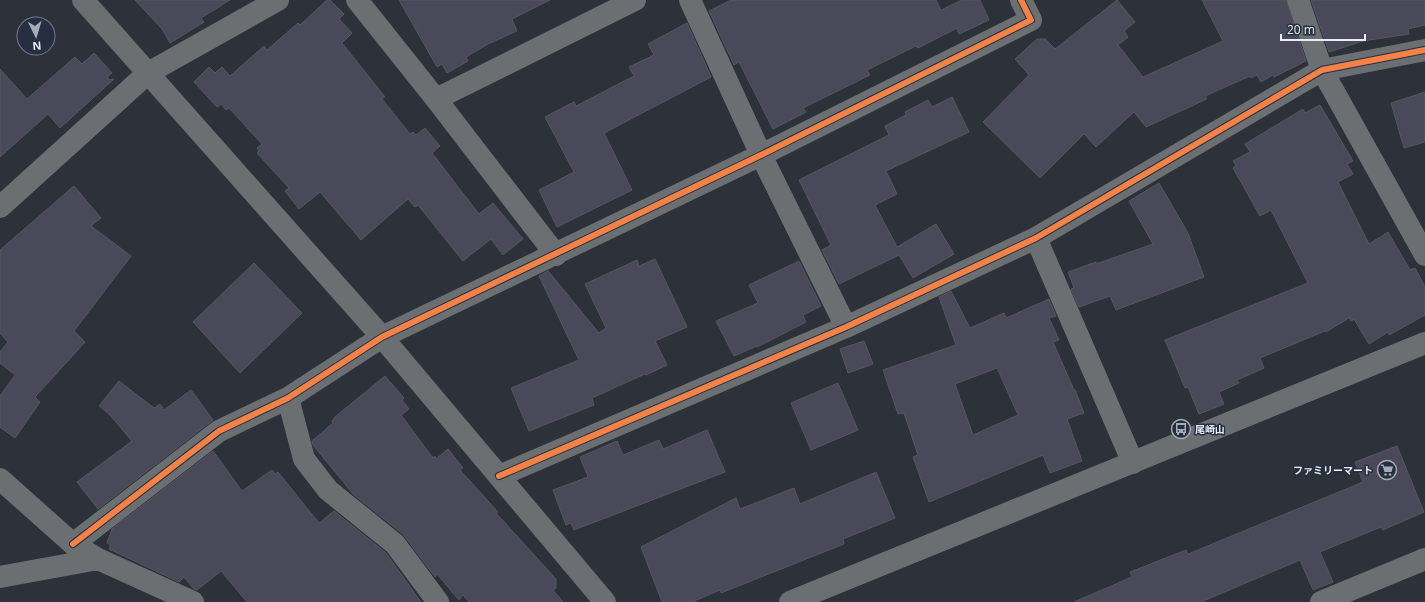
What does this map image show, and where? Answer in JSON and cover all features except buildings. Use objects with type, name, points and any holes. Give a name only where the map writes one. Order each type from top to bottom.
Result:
[{"type":"street","points":[[83,0],[382,337],[605,602]]},
{"type":"street","points":[[0,207],[148,73],[278,0]]},
{"type":"street","points":[[357,0],[436,99],[556,255]]},
{"type":"street","points":[[436,99],[635,0]]},
{"type":"street","points":[[690,0],[761,155],[846,327]]},
{"type":"street","points":[[72,544],[219,431],[288,398],[382,337],[556,255],[761,155],[1031,20],[1021,0]]},
{"type":"street","points":[[1298,0],[1322,70],[1425,255]]},
{"type":"street","points":[[499,476],[846,327],[1036,238],[1322,70],[1425,50]]},
{"type":"street","points":[[1036,238],[1133,463]]},
{"type":"street","points":[[790,602],[1425,344]]},
{"type":"street","points":[[288,398],[304,459],[328,490],[395,544],[438,602]]},
{"type":"street","points":[[0,479],[72,544],[98,559],[193,602]]},
{"type":"street","points":[[0,578],[98,559]]},
{"type":"street","points":[[1321,602],[1425,559]]},
{"type":"cycle path","points":[[73,544],[219,431],[288,398],[382,337],[761,155],[1031,20],[1021,0]]},
{"type":"cycle path","points":[[499,476],[846,327],[1036,238],[1322,70],[1425,50]]},
{"type":"place","name":"尾崎山","points":[[1181,429]]},
{"type":"place","name":"ファミリーマート","points":[[1387,470]]}]
